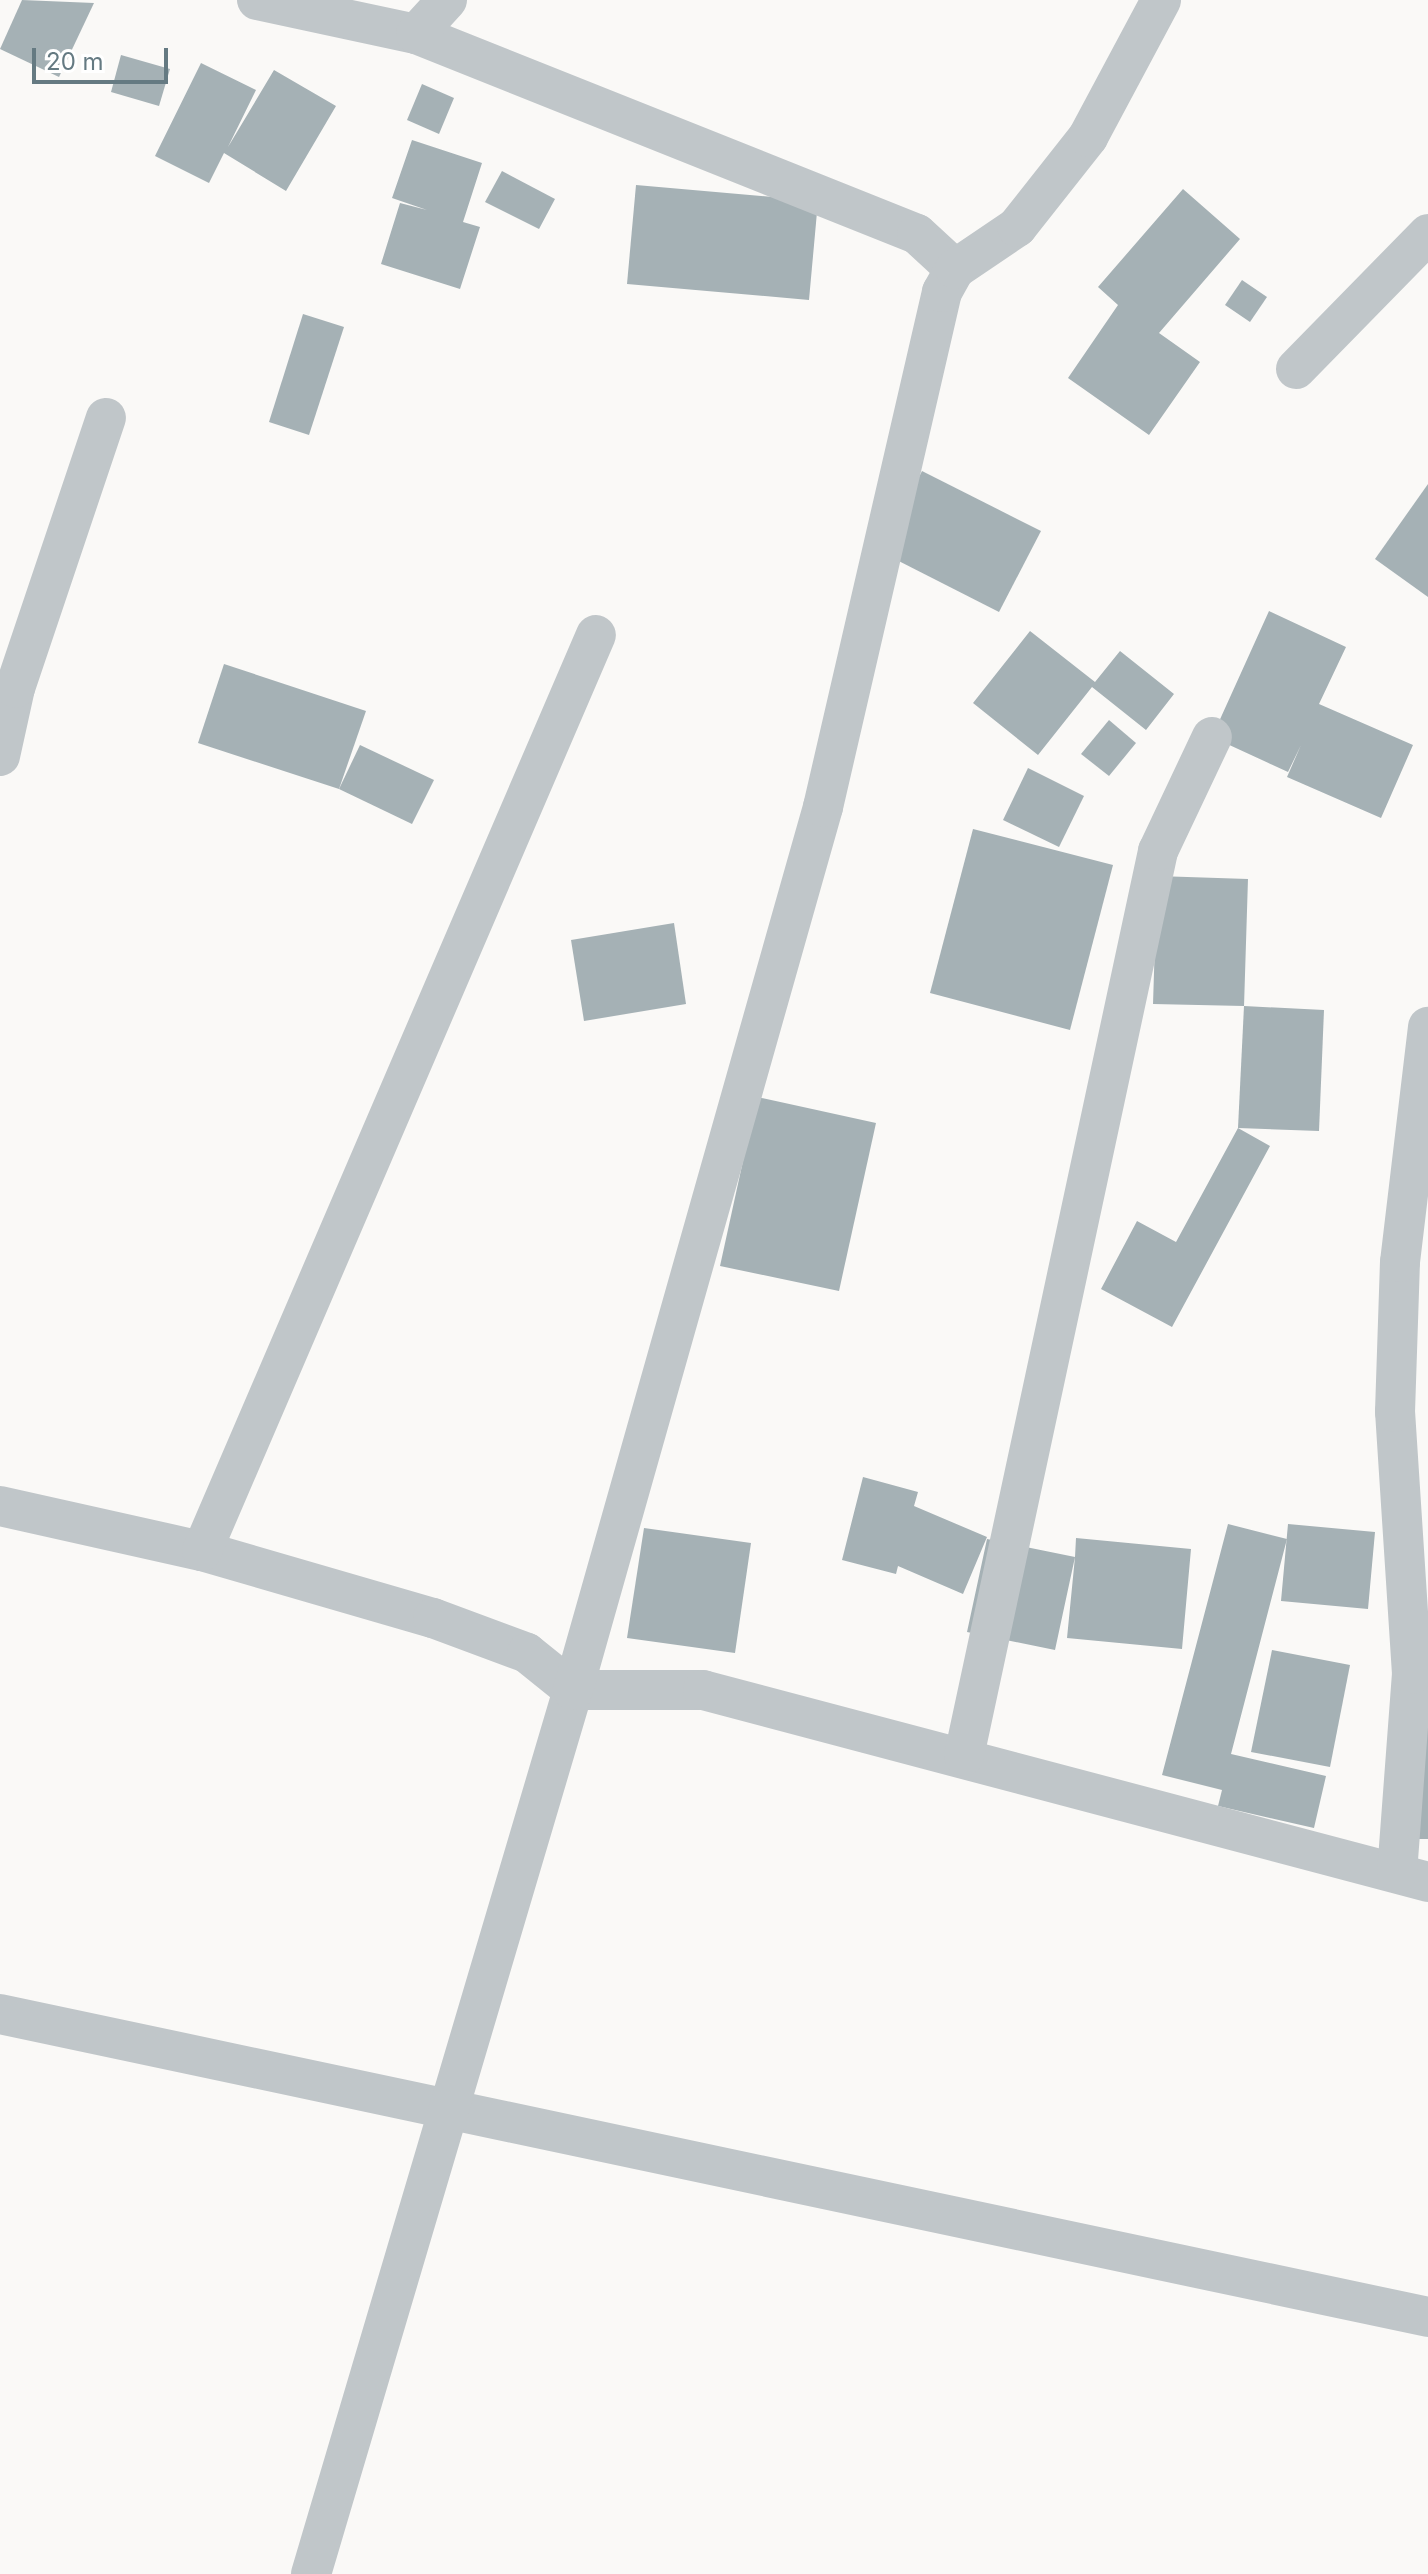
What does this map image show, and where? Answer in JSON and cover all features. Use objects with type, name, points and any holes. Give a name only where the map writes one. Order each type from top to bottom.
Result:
[{"type":"street","points":[[257,0],[416,34],[917,234],[955,269]]},
{"type":"street","points":[[416,34],[447,0]]},
{"type":"street","points":[[311,2574],[573,1690],[823,807],[942,292],[955,269],[1017,227],[1088,137],[1161,0]]},
{"type":"street","points":[[1296,369],[1428,234]]},
{"type":"street","points":[[0,756],[8,686],[106,418]]},
{"type":"street","points":[[202,1551],[596,635]]},
{"type":"street","points":[[964,1756],[1158,851],[1212,737]]},
{"type":"street","points":[[0,1506],[202,1551],[506,1643],[573,1690],[703,1690],[964,1756],[1412,1877],[1412,1674],[1395,1412],[1400,1262],[1428,1027]]},
{"type":"street","points":[[0,2014],[1428,2317]]},
{"type":"building","points":[[22,0],[94,3],[59,77],[0,49]]},
{"type":"building","points":[[121,55],[170,69],[159,106],[111,92]]},
{"type":"building","points":[[201,63],[256,90],[228,147],[274,70],[336,106],[286,191],[224,153],[209,183],[155,156]]},
{"type":"building","points":[[422,84],[454,98],[439,134],[407,120]]},
{"type":"building","points":[[412,140],[482,163],[463,222],[480,227],[460,289],[381,264],[400,203],[427,210],[392,198]]},
{"type":"building","points":[[502,171],[555,199],[539,229],[485,202]]},
{"type":"building","points":[[636,185],[818,201],[809,300],[627,284]]},
{"type":"building","points":[[1183,189],[1240,239],[1159,333],[1200,362],[1149,435],[1068,378],[1118,305],[1098,287]]},
{"type":"building","points":[[1242,280],[1267,297],[1250,322],[1225,305]]},
{"type":"building","points":[[303,314],[344,327],[309,435],[269,422]]},
{"type":"building","points":[[922,471],[1041,531],[999,612],[881,552]]},
{"type":"building","points":[[1428,484],[1428,597],[1375,559]]},
{"type":"building","points":[[1269,611],[1346,647],[1319,704],[1413,745],[1381,818],[1287,777],[1301,745],[1288,772],[1212,737]]},
{"type":"building","points":[[1030,631],[1095,682],[1120,651],[1174,694],[1146,730],[1092,687],[1038,755],[973,703]]},
{"type":"building","points":[[224,664],[366,711],[339,789],[198,743]]},
{"type":"building","points":[[1109,720],[1136,743],[1109,776],[1081,754]]},
{"type":"building","points":[[360,745],[434,780],[412,824],[339,789]]},
{"type":"building","points":[[1028,768],[1084,796],[1059,847],[1003,820]]},
{"type":"building","points":[[973,829],[1113,865],[1070,1030],[930,993]]},
{"type":"building","points":[[1157,876],[1248,879],[1244,1006],[1153,1004]]},
{"type":"building","points":[[674,923],[686,1004],[584,1021],[571,940]]},
{"type":"building","points":[[1244,1006],[1324,1010],[1319,1131],[1238,1128]]},
{"type":"building","points":[[757,1097],[876,1123],[839,1291],[720,1266]]},
{"type":"building","points":[[1238,1128],[1270,1146],[1172,1327],[1101,1289],[1137,1221],[1176,1242]]},
{"type":"building","points":[[863,1477],[918,1492],[914,1506],[987,1537],[963,1594],[898,1566],[896,1574],[842,1560]]},
{"type":"building","points":[[1228,1524],[1287,1539],[1231,1754],[1326,1776],[1314,1828],[1218,1806],[1222,1790],[1162,1775]]},
{"type":"building","points":[[1288,1524],[1375,1532],[1368,1609],[1281,1601]]},
{"type":"building","points":[[644,1528],[751,1543],[735,1653],[627,1638]]},
{"type":"building","points":[[1076,1538],[1191,1549],[1182,1649],[1067,1638]]},
{"type":"building","points":[[987,1539],[1075,1557],[1055,1650],[967,1632]]},
{"type":"building","points":[[1272,1650],[1350,1665],[1330,1767],[1251,1752]]},
{"type":"building","points":[[1428,1714],[1428,1839],[1409,1839]]}]
